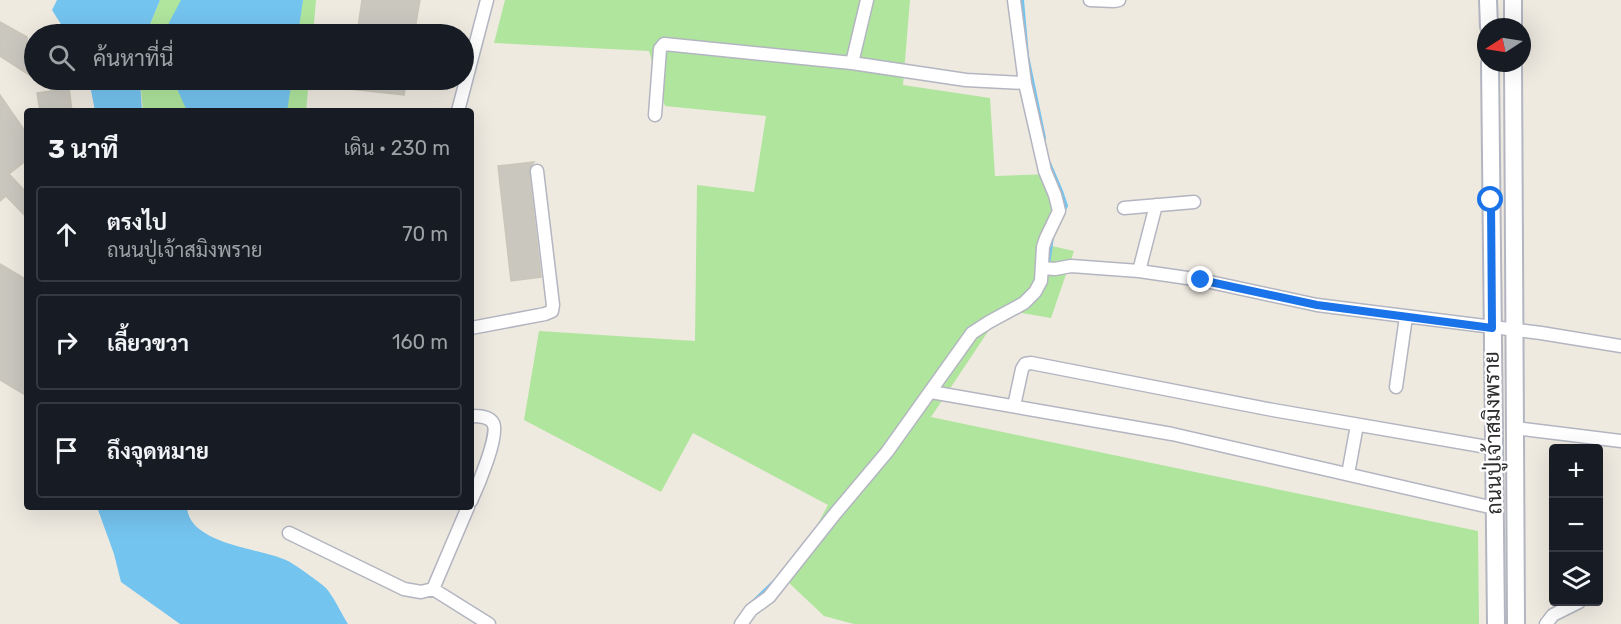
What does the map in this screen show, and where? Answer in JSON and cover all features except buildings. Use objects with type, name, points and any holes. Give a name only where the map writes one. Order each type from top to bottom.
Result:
[{"type":"main road","points":[[1488,0],[1489,18]]},
{"type":"main road","points":[[1512,0],[1513,18]]},
{"type":"main road","name":"ถนนปู่เจ้าสมิงพราย","points":[[1490,72],[1496,624]]},
{"type":"main road","name":"ถนนปู่เจ้าสมิงพราย","points":[[1513,72],[1516,624]]},
{"type":"street","points":[[474,50],[487,0]]},
{"type":"street","points":[[852,63],[867,0]]},
{"type":"street","points":[[741,624],[751,610],[769,597],[834,515],[937,393],[972,333],[1030,298],[1047,268],[1043,247],[1058,215],[1059,207],[1045,171],[1025,83],[1014,0]]},
{"type":"street","points":[[1090,0],[1119,0]]},
{"type":"street","points":[[655,115],[660,49],[664,44],[852,63],[966,80],[1025,83]]},
{"type":"street","points":[[459,108],[463,90]]},
{"type":"street","points":[[474,327],[552,311],[537,171]]},
{"type":"street","points":[[1124,208],[1194,202]]},
{"type":"street","points":[[1139,271],[1155,205]]},
{"type":"street","points":[[1047,268],[1071,266],[1139,271],[1229,285],[1317,305],[1621,346]]},
{"type":"street","points":[[1396,387],[1406,317]]},
{"type":"street","points":[[1014,406],[1022,369],[1025,364],[1031,363],[1273,410],[1493,448]]},
{"type":"street","points":[[937,393],[1172,434],[1494,508]]},
{"type":"street","points":[[474,417],[490,420],[494,423],[495,429],[489,455],[474,493]]},
{"type":"street","points":[[1348,474],[1357,424]]},
{"type":"street","points":[[1515,428],[1621,441]]},
{"type":"street","points":[[432,590],[467,510]]},
{"type":"street","points":[[289,533],[404,589],[421,592],[432,590],[489,624]]},
{"type":"street","points":[[1546,624],[1553,615],[1571,606]]},
{"type":"green space","points":[[160,0],[316,0],[314,24],[150,24]]},
{"type":"green space","points":[[505,0],[910,0],[903,85],[990,98],[995,176],[1053,174],[1053,208],[1043,244],[1074,251],[1051,318],[1016,312],[991,327],[931,417],[1478,531],[1479,624],[854,624],[824,616],[787,581],[828,505],[693,433],[661,492],[524,420],[539,331],[695,341],[697,185],[754,192],[766,116],[665,106],[649,51],[494,43]]},
{"type":"green space","points":[[141,90],[308,90],[306,108],[143,108]]},
{"type":"water","points":[[57,0],[160,0],[150,24],[61,24],[52,10]]},
{"type":"water","points":[[181,0],[303,0],[299,24],[168,24]]},
{"type":"water","points":[[91,90],[141,90],[142,108],[94,108]]},
{"type":"water","points":[[178,90],[290,90],[287,108],[186,108]]},
{"type":"water","points":[[98,510],[188,510],[191,520],[200,530],[228,543],[288,561],[313,578],[329,592],[348,624],[180,624],[121,582],[114,554]]},
{"type":"waterway","points":[[1022,0],[1027,56],[1044,138]]},
{"type":"waterway","points":[[1049,163],[1066,206],[1063,211]]},
{"type":"waterway","points":[[1048,265],[1052,237]]},
{"type":"waterway","points":[[750,605],[775,581]]},
{"type":"route","points":[[1201,280],[1317,305],[1492,328],[1491,200]]}]
